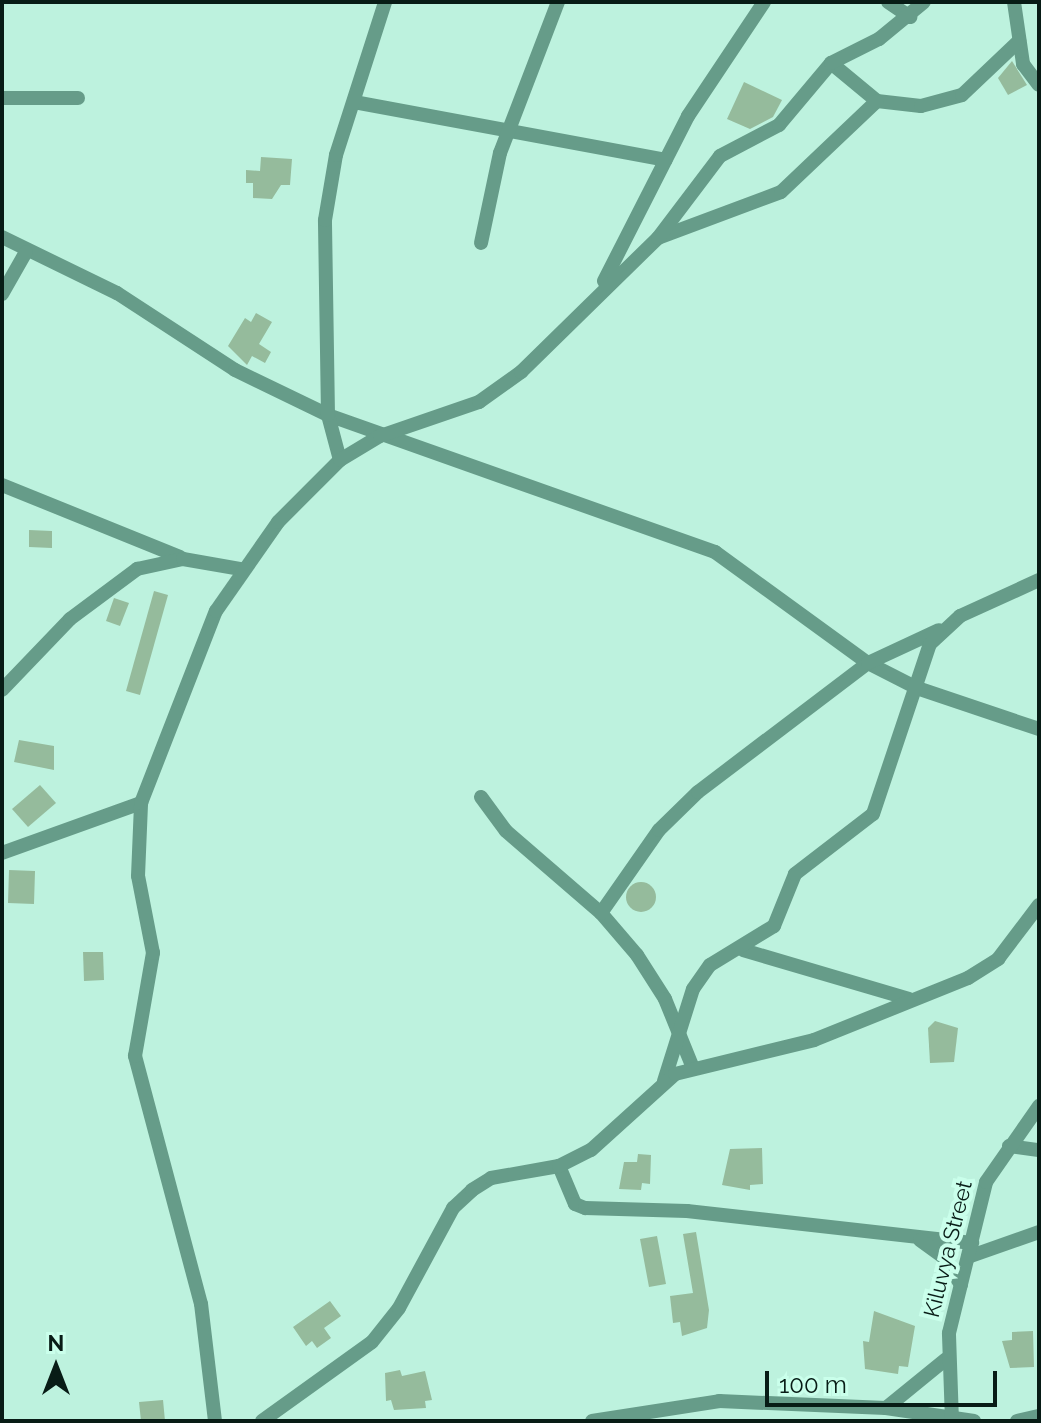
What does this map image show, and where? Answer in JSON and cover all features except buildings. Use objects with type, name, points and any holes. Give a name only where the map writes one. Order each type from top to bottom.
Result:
[{"type":"street","points":[[340,460],[328,415],[325,220],[336,155],[385,2]]},
{"type":"street","points":[[481,243],[500,153],[513,130],[558,2]]},
{"type":"street","points":[[600,288],[705,88],[764,2]]},
{"type":"street","points":[[888,2],[910,17]]},
{"type":"street","points":[[215,1421],[201,1304],[135,1056],[153,953],[138,876],[141,803],[216,611],[241,569],[340,460],[380,436],[479,402],[521,372],[600,288],[658,238],[720,156],[779,125],[831,63],[910,17],[924,2]]},
{"type":"street","points":[[1014,2],[1023,64],[1039,85]]},
{"type":"street","points":[[831,63],[877,101],[921,106],[962,95],[1019,41]]},
{"type":"street","points":[[2,98],[78,98]]},
{"type":"street","points":[[658,238],[781,192],[877,101]]},
{"type":"street","points":[[354,102],[666,160]]},
{"type":"street","points":[[2,237],[26,252],[117,293],[235,370],[328,415],[380,436],[715,552],[868,663],[917,688],[1039,729]]},
{"type":"street","points":[[2,294],[26,252]]},
{"type":"street","points":[[2,485],[183,559],[241,569]]},
{"type":"street","points":[[2,690],[107,588],[137,569],[183,559]]},
{"type":"street","points":[[601,913],[659,830],[698,792],[868,663],[1039,580]]},
{"type":"street","points":[[664,1081],[693,989],[710,965],[743,950],[774,926],[807,861],[856,834],[873,814],[930,644],[944,627]]},
{"type":"street","points":[[481,797],[506,831],[601,913],[654,976],[693,1068]]},
{"type":"street","points":[[2,853],[141,803]]},
{"type":"street","points":[[262,1421],[372,1342],[399,1308],[453,1208],[472,1190],[491,1178],[559,1166],[591,1150],[664,1081],[693,1068],[801,1044],[998,959],[1039,905]]},
{"type":"street","points":[[743,950],[909,999]]},
{"type":"street","name":"Kiluvya Street","points":[[952,1420],[946,1359],[986,1182],[1039,1106]]},
{"type":"street","points":[[1009,1146],[1039,1150]]},
{"type":"street","points":[[559,1166],[575,1204],[585,1208],[687,1211],[920,1240],[970,1250],[1039,1232]]},
{"type":"street","points":[[920,1240],[943,1257],[961,1285]]},
{"type":"street","points":[[886,1408],[946,1359]]},
{"type":"street","points":[[592,1421],[719,1401],[886,1408],[974,1421]]},
{"type":"street","points":[[1017,1421],[1039,1416]]}]
